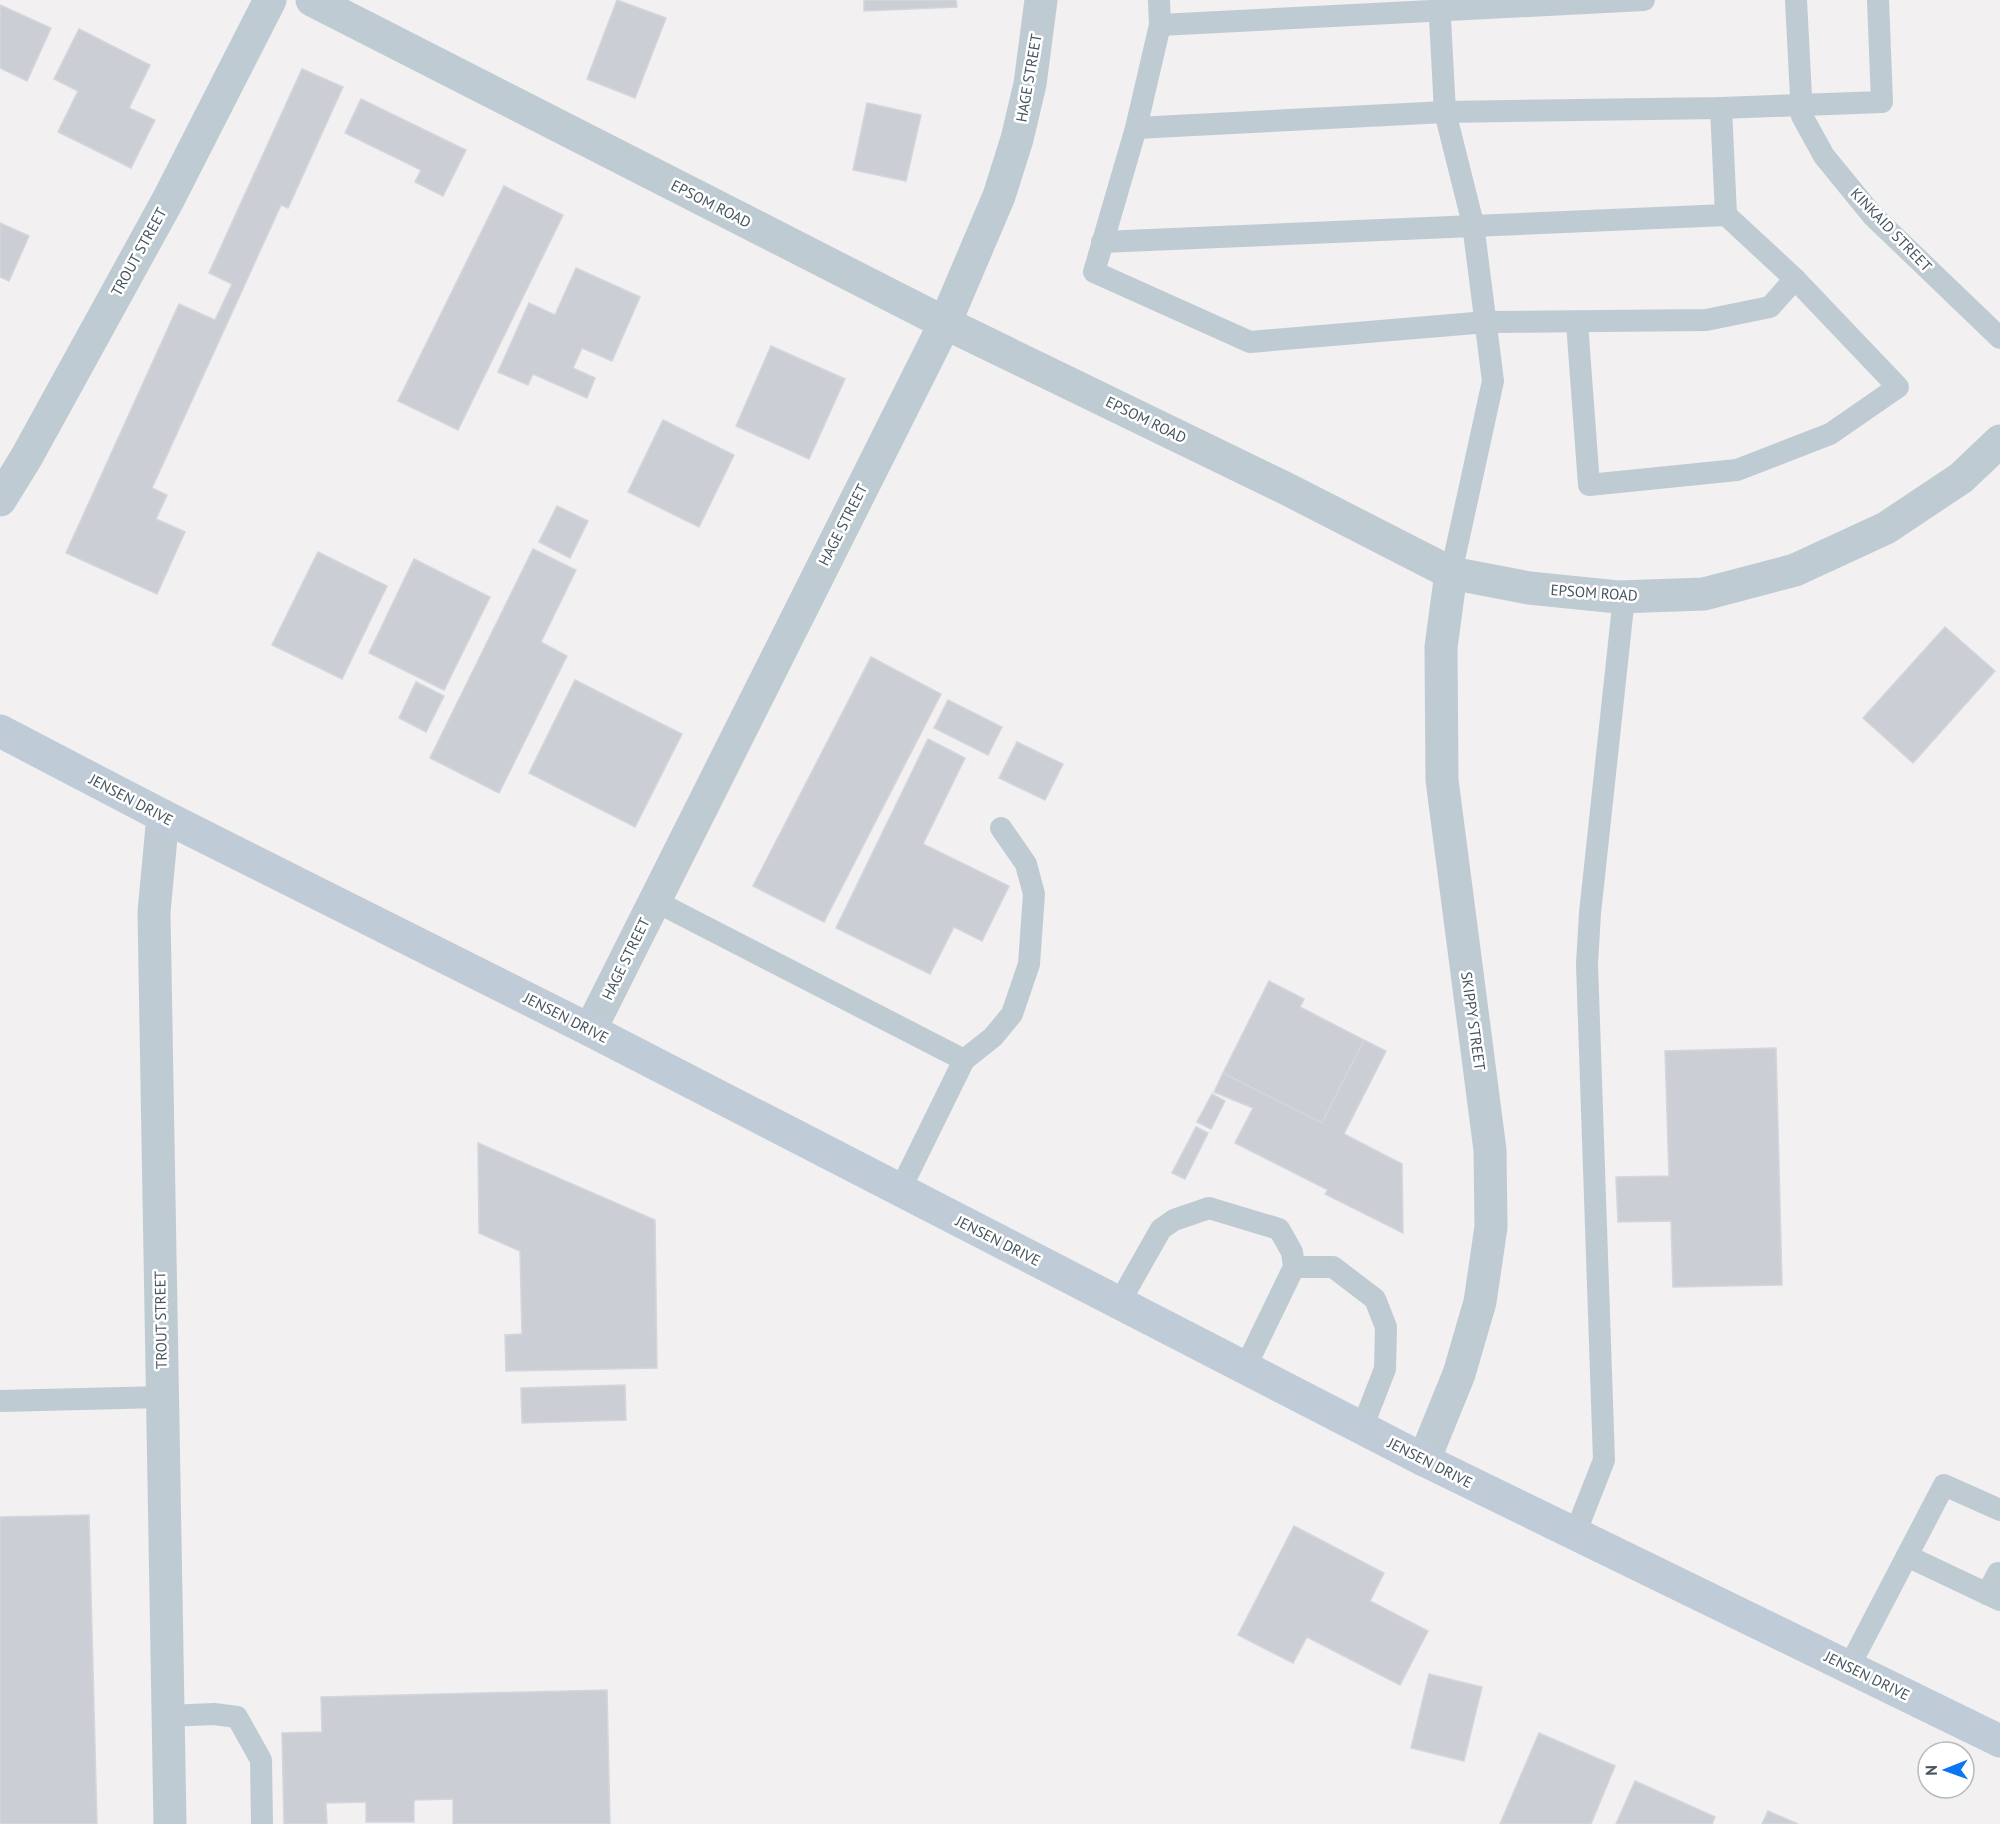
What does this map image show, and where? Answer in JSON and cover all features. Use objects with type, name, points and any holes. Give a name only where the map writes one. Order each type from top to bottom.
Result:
[{"type":"main road","name":"JENSEN DRIVE","points":[[0,731],[163,816],[590,1030],[1424,1460],[2000,1741]]},
{"type":"street","name":"TROUT STREET","points":[[0,500],[26,458],[168,200],[270,0]]},
{"type":"street","name":"EPSOM ROAD","points":[[312,0],[945,323],[1289,490],[1451,573],[1529,588],[1624,597],[1704,594],[1795,570],[1886,528],[1961,478],[2000,441]]},
{"type":"street","name":"HAGE STREET","points":[[590,1030],[945,323],[999,196],[1017,139],[1030,84],[1041,0]]},
{"type":"street","name":"SKIPPY STREET","points":[[1424,1460],[1459,1374],[1480,1302],[1491,1227],[1490,1150],[1442,780],[1441,647],[1451,573]]},
{"type":"street","name":"TROUT STREET","points":[[163,816],[154,912],[170,1824]]},
{"type":"lane","points":[[1159,0],[1160,25],[1137,128],[1094,272],[1250,342],[1487,322],[1577,323],[1706,320],[1770,307],[1795,279]]},
{"type":"lane","points":[[1160,25],[1440,5],[1644,0]]},
{"type":"lane","name":"KINKAID STREET","points":[[1796,0],[1802,116],[1824,156],[1873,216],[2000,338]]},
{"type":"lane","points":[[1137,128],[1445,112],[1720,108],[1882,102],[1878,0]]},
{"type":"lane","points":[[1440,5],[1445,112],[1473,224],[1493,381],[1451,573]]},
{"type":"lane","points":[[1720,108],[1725,215]]},
{"type":"lane","points":[[1102,242],[1473,224],[1725,215],[1795,279],[1898,387],[1830,434],[1737,470],[1589,485],[1577,323]]},
{"type":"lane","points":[[1575,1534],[1604,1461],[1587,964],[1590,913],[1624,597]]},
{"type":"lane","points":[[900,1190],[964,1060],[993,1037],[1012,1014],[1029,964],[1034,894],[1026,864],[1001,828]]},
{"type":"lane","points":[[655,901],[964,1060]]},
{"type":"lane","points":[[1119,1303],[1161,1229],[1188,1213],[1209,1208],[1279,1229],[1292,1252],[1294,1267],[1245,1368]]},
{"type":"lane","points":[[1294,1267],[1334,1267],[1375,1299],[1386,1327],[1384,1369],[1362,1428]]},
{"type":"lane","points":[[0,1401],[163,1397]]},
{"type":"lane","points":[[1849,1667],[1944,1485],[2000,1510]]},
{"type":"lane","points":[[1907,1556],[1994,1597],[1998,1573]]},
{"type":"lane","points":[[168,1716],[214,1714],[237,1717],[261,1760],[262,1824]]},
{"type":"building","points":[[617,0],[666,18],[635,98],[587,79]]},
{"type":"building","points":[[864,0],[956,0],[957,7],[864,11]]},
{"type":"building","points":[[0,5],[51,28],[27,81],[0,68]]},
{"type":"building","points":[[79,29],[150,65],[129,108],[155,120],[131,168],[58,132],[78,91],[54,79]]},
{"type":"building","points":[[302,69],[343,87],[288,208],[281,205],[152,488],[167,495],[156,519],[185,532],[157,594],[66,553],[179,304],[215,320],[232,284],[209,273]]},
{"type":"building","points":[[361,99],[466,150],[443,196],[415,182],[421,170],[345,133]]},
{"type":"building","points":[[867,103],[921,115],[906,181],[853,170]]},
{"type":"building","points":[[504,186],[563,215],[458,430],[398,401]]},
{"type":"building","points":[[0,223],[29,236],[9,281],[0,277]]},
{"type":"building","points":[[576,268],[640,297],[612,361],[582,348],[573,368],[595,378],[587,398],[533,374],[528,385],[498,372],[529,303],[555,315]]},
{"type":"building","points":[[771,346],[845,379],[809,459],[736,426]]},
{"type":"building","points":[[663,420],[734,455],[699,527],[628,492]]},
{"type":"building","points":[[557,506],[588,521],[570,558],[539,542]]},
{"type":"building","points":[[533,549],[576,570],[541,642],[567,656],[499,793],[430,758]]},
{"type":"building","points":[[318,552],[387,586],[342,679],[272,645]]},
{"type":"building","points":[[414,559],[490,597],[444,690],[369,653]]},
{"type":"building","points":[[1945,627],[1995,671],[1913,763],[1863,718]]},
{"type":"building","points":[[871,657],[941,694],[824,922],[753,886]]},
{"type":"building","points":[[575,680],[682,734],[635,827],[529,773]]},
{"type":"building","points":[[416,682],[444,696],[426,732],[399,718]]},
{"type":"building","points":[[948,700],[1002,727],[988,755],[934,728]]},
{"type":"building","points":[[928,739],[965,758],[923,844],[1009,886],[982,941],[954,927],[930,974],[836,928]]},
{"type":"building","points":[[1017,742],[1063,764],[1045,800],[999,778]]},
{"type":"building","points":[[1269,981],[1304,999],[1300,1007],[1364,1040],[1322,1123],[1223,1073]]},
{"type":"building","points":[[1364,1040],[1386,1051],[1344,1134],[1402,1164],[1403,1233],[1325,1194],[1328,1190],[1235,1143],[1253,1108],[1214,1092],[1223,1073],[1322,1123]]},
{"type":"building","points":[[1776,1048],[1782,1285],[1673,1287],[1671,1221],[1618,1222],[1616,1177],[1669,1176],[1665,1051]]},
{"type":"building","points":[[1212,1094],[1225,1101],[1211,1129],[1197,1122]]},
{"type":"building","points":[[1196,1127],[1208,1133],[1185,1179],[1172,1173]]},
{"type":"building","points":[[478,1143],[655,1220],[657,1368],[506,1371],[505,1335],[522,1334],[520,1251],[479,1233]]},
{"type":"building","points":[[625,1385],[626,1420],[522,1423],[521,1388]]},
{"type":"building","points":[[89,1515],[97,1824],[0,1824],[0,1517]]},
{"type":"building","points":[[1294,1526],[1384,1573],[1370,1601],[1428,1631],[1400,1685],[1307,1637],[1293,1663],[1238,1635]]},
{"type":"building","points":[[1429,1674],[1482,1687],[1464,1761],[1411,1748]]},
{"type":"building","points":[[607,1690],[610,1824],[453,1824],[453,1799],[414,1800],[414,1822],[366,1822],[366,1802],[326,1803],[327,1824],[284,1824],[282,1733],[322,1732],[321,1697]]},
{"type":"building","points":[[1539,1733],[1615,1766],[1591,1824],[1500,1824]]},
{"type":"building","points":[[1635,1781],[1715,1817],[1712,1824],[1616,1824]]},
{"type":"building","points":[[1768,1811],[1798,1824],[1762,1824]]}]
